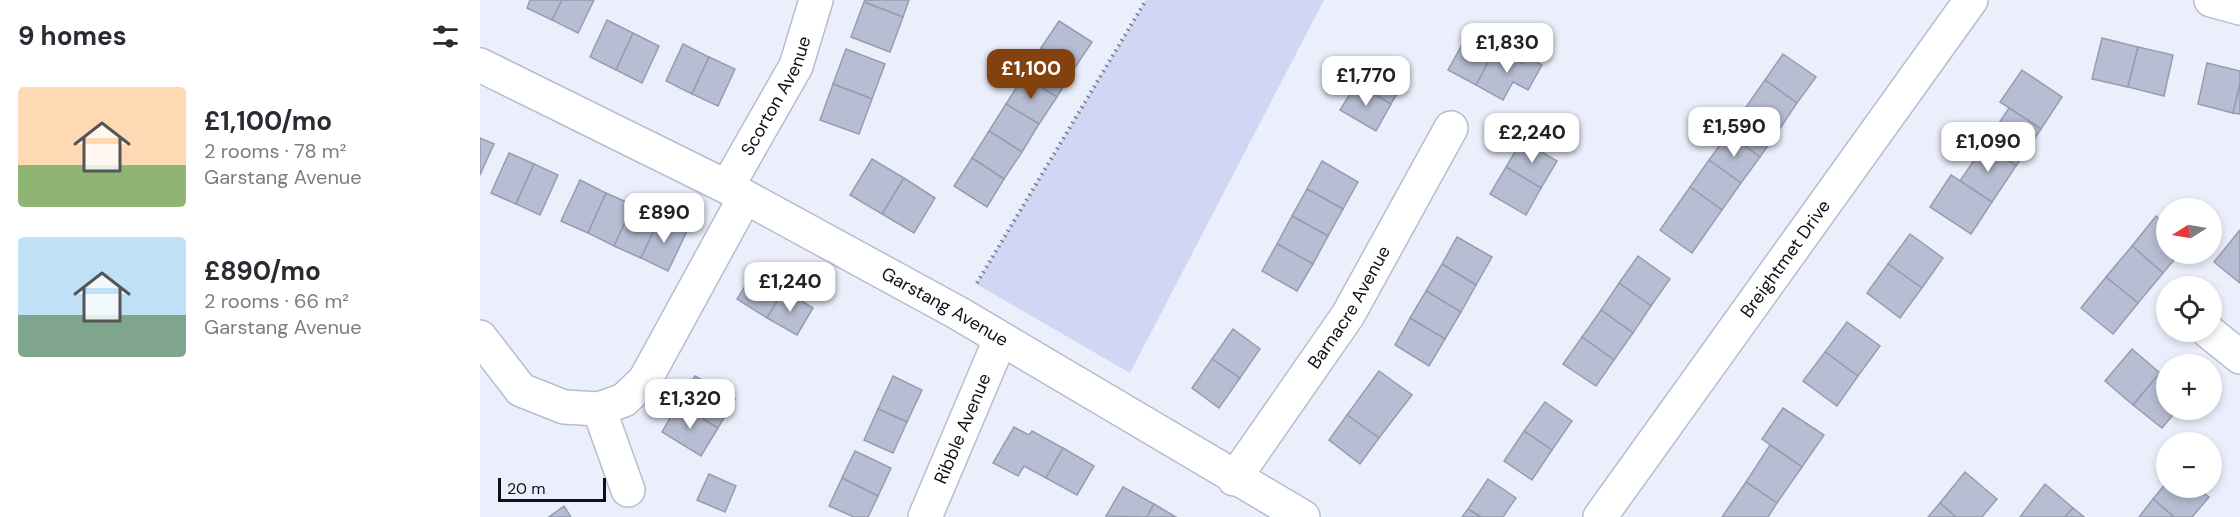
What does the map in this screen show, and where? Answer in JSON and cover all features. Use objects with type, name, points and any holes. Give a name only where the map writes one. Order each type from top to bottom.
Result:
[{"type":"street","name":"Scorton Avenue","points":[[599,409],[624,400],[645,380],[796,66],[816,0]]},
{"type":"street","name":"Breightmet Drive","points":[[1600,517],[1971,0]]},
{"type":"street","points":[[2211,0],[2240,8]]},
{"type":"street","name":"Garstang Avenue","points":[[480,65],[736,192],[958,314],[1234,479],[1303,517]]},
{"type":"street","name":"Barnacre Avenue","points":[[1234,479],[1348,315],[1451,128]]},
{"type":"street","points":[[480,338],[521,390],[564,407],[599,409],[628,490]]},
{"type":"street","name":"Ribble Avenue","points":[[926,517],[1000,340]]},
{"type":"street","points":[[2222,342],[2240,357]]},
{"type":"path","points":[[958,314],[1146,0]]},
{"type":"shaded area","points":[[1146,0],[1324,0],[1130,373],[976,284]]},
{"type":"building","points":[[530,0],[562,0],[552,20],[527,8]]},
{"type":"building","points":[[562,0],[594,0],[578,33],[552,20]]},
{"type":"building","points":[[865,0],[909,0],[903,17],[864,2]]},
{"type":"building","points":[[864,2],[903,17],[890,52],[851,37]]},
{"type":"building","points":[[607,20],[633,33],[616,70],[590,57]]},
{"type":"building","points":[[1059,21],[1092,42],[1074,69],[1041,48]]},
{"type":"building","points":[[633,33],[659,46],[642,83],[616,70]]},
{"type":"building","points":[[1468,34],[1495,50],[1476,85],[1448,70]]},
{"type":"building","points":[[2102,38],[2138,47],[2128,87],[2092,79]]},
{"type":"building","points":[[683,44],[709,57],[692,94],[666,81]]},
{"type":"building","points":[[2138,47],[2173,55],[2164,96],[2128,87]]},
{"type":"building","points":[[1041,48],[1074,69],[1057,97],[1024,76]]},
{"type":"building","points":[[846,49],[885,64],[872,99],[833,84]]},
{"type":"building","points":[[1495,50],[1523,64],[1527,57],[1542,65],[1528,90],[1513,82],[1503,100],[1476,85]]},
{"type":"building","points":[[1783,54],[1816,77],[1797,103],[1765,80]]},
{"type":"building","points":[[709,57],[735,69],[718,106],[692,94]]},
{"type":"building","points":[[1372,57],[1407,77],[1391,104],[1356,84]]},
{"type":"building","points":[[2207,63],[2240,71],[2240,84],[2233,113],[2198,104]]},
{"type":"building","points":[[2022,70],[2062,97],[2041,129],[2000,102]]},
{"type":"building","points":[[1024,76],[1057,97],[1039,124],[1006,104]]},
{"type":"building","points":[[1765,80],[1797,103],[1779,130],[1746,107]]},
{"type":"building","points":[[833,84],[872,99],[859,134],[820,120]]},
{"type":"building","points":[[1356,84],[1391,104],[1376,131],[1340,110]]},
{"type":"building","points":[[2240,84],[2240,114],[2233,113]]},
{"type":"building","points":[[1006,104],[1039,124],[1022,152],[989,131]]},
{"type":"building","points":[[1746,107],[1779,130],[1760,157],[1728,134]]},
{"type":"building","points":[[2009,108],[2041,129],[2016,166],[1985,144]]},
{"type":"building","points":[[989,131],[1022,152],[1004,179],[972,158]]},
{"type":"building","points":[[1728,134],[1760,157],[1741,183],[1709,160]]},
{"type":"building","points":[[480,138],[494,144],[480,175]]},
{"type":"building","points":[[1522,140],[1557,161],[1541,188],[1506,167]]},
{"type":"building","points":[[1985,144],[2016,166],[1992,202],[1960,181]]},
{"type":"building","points":[[509,153],[534,164],[516,204],[491,193]]},
{"type":"building","points":[[972,158],[1004,179],[987,207],[954,186]]},
{"type":"building","points":[[872,159],[904,178],[882,214],[850,195]]},
{"type":"building","points":[[1709,160],[1741,183],[1722,210],[1690,187]]},
{"type":"building","points":[[1322,161],[1358,182],[1343,209],[1307,189]]},
{"type":"building","points":[[534,164],[558,175],[540,215],[516,204]]},
{"type":"building","points":[[1506,167],[1541,188],[1526,215],[1490,194]]},
{"type":"building","points":[[1951,175],[1992,202],[1971,234],[1930,207]]},
{"type":"building","points":[[904,178],[935,198],[914,233],[882,214]]},
{"type":"building","points":[[580,180],[606,193],[588,233],[561,221]]},
{"type":"building","points":[[1690,187],[1722,210],[1692,253],[1660,230]]},
{"type":"building","points":[[1307,189],[1343,209],[1328,236],[1292,216]]},
{"type":"building","points":[[606,193],[633,205],[614,246],[588,233]]},
{"type":"building","points":[[633,205],[660,218],[641,258],[614,246]]},
{"type":"building","points":[[1292,216],[1328,236],[1313,264],[1277,244]]},
{"type":"building","points":[[2156,216],[2156,264],[2171,264],[2163,273],[2132,246]]},
{"type":"building","points":[[660,218],[687,231],[668,271],[641,258]]},
{"type":"building","points":[[2240,230],[2240,283],[2216,264],[2222,264],[2222,252]]},
{"type":"building","points":[[1910,234],[1943,258],[1922,288],[1888,264]]},
{"type":"building","points":[[1457,237],[1492,257],[1476,285],[1442,264]]},
{"type":"building","points":[[1277,244],[1313,264],[1297,291],[1262,271]]},
{"type":"building","points":[[2132,246],[2163,273],[2156,276],[2156,281],[2138,303],[2106,277]]},
{"type":"building","points":[[1638,256],[1670,279],[1651,306],[1619,283]]},
{"type":"building","points":[[1442,264],[1476,285],[1461,312],[1426,291]]},
{"type":"building","points":[[1888,264],[1922,288],[1900,318],[1867,293]]},
{"type":"building","points":[[754,272],[784,290],[767,318],[737,299]]},
{"type":"building","points":[[2106,277],[2138,303],[2113,334],[2081,308]]},
{"type":"building","points":[[1619,283],[1651,306],[1633,333],[1601,310]]},
{"type":"building","points":[[784,290],[813,308],[797,335],[767,318]]},
{"type":"building","points":[[1426,291],[1461,312],[1445,339],[1410,318]]},
{"type":"building","points":[[1601,310],[1633,333],[1614,360],[1582,337]]},
{"type":"building","points":[[1410,318],[1445,339],[1429,366],[1395,345]]},
{"type":"building","points":[[1847,322],[1880,346],[1858,376],[1825,352]]},
{"type":"building","points":[[1233,329],[1260,349],[1240,378],[1212,359]]},
{"type":"building","points":[[1582,337],[1614,360],[1596,386],[1563,364]]},
{"type":"building","points":[[2132,349],[2156,370],[2156,378],[2133,405],[2105,381]]},
{"type":"building","points":[[1825,352],[1858,376],[1837,406],[1803,381]]},
{"type":"building","points":[[1212,359],[1240,378],[1219,408],[1192,388]]},
{"type":"building","points":[[1379,371],[1412,395],[1379,438],[1347,415]]},
{"type":"building","points":[[695,376],[735,399],[718,428],[678,404]]},
{"type":"building","points":[[893,376],[922,390],[907,422],[878,409]]},
{"type":"building","points":[[2156,378],[2156,420],[2169,420],[2162,428],[2133,405]]},
{"type":"building","points":[[1545,402],[1572,421],[1552,450],[1524,431]]},
{"type":"building","points":[[678,404],[718,428],[701,456],[662,432]]},
{"type":"building","points":[[1783,408],[1824,435],[1802,467],[1762,439]]},
{"type":"building","points":[[878,409],[907,422],[893,453],[864,440]]},
{"type":"building","points":[[1347,415],[1379,438],[1360,464],[1329,440]]},
{"type":"building","points":[[1014,427],[1029,435],[1032,431],[1063,448],[1046,478],[1024,466],[1018,476],[993,463]]},
{"type":"building","points":[[1524,431],[1552,450],[1532,480],[1504,461]]},
{"type":"building","points":[[1770,445],[1802,467],[1777,503],[1746,482]]},
{"type":"building","points":[[1063,448],[1094,466],[1077,495],[1046,478]]},
{"type":"building","points":[[855,451],[891,468],[878,496],[842,478]]},
{"type":"building","points":[[1965,472],[1997,499],[1982,517],[1956,517],[1940,503]]},
{"type":"building","points":[[709,474],[736,486],[725,512],[697,500]]},
{"type":"building","points":[[842,478],[878,496],[868,517],[854,517],[829,506]]},
{"type":"building","points":[[1488,479],[1516,498],[1503,517],[1481,517],[1468,509]]},
{"type":"building","points":[[1746,482],[1777,503],[1768,517],[1722,517]]},
{"type":"building","points":[[2045,484],[2073,508],[2065,517],[2020,517]]},
{"type":"building","points":[[1123,487],[1154,504],[1147,517],[1106,516]]},
{"type":"building","points":[[2156,495],[2156,498],[2208,498],[2192,517],[2174,517],[2153,499]]},
{"type":"building","points":[[2153,499],[2174,517],[2139,517]]},
{"type":"building","points":[[1940,503],[1956,517],[1928,517]]},
{"type":"building","points":[[1154,504],[1176,517],[1147,517]]},
{"type":"building","points":[[564,506],[571,517],[549,517]]},
{"type":"building","points":[[2073,508],[2084,517],[2065,517]]},
{"type":"building","points":[[1468,509],[1481,517],[1462,517]]}]
